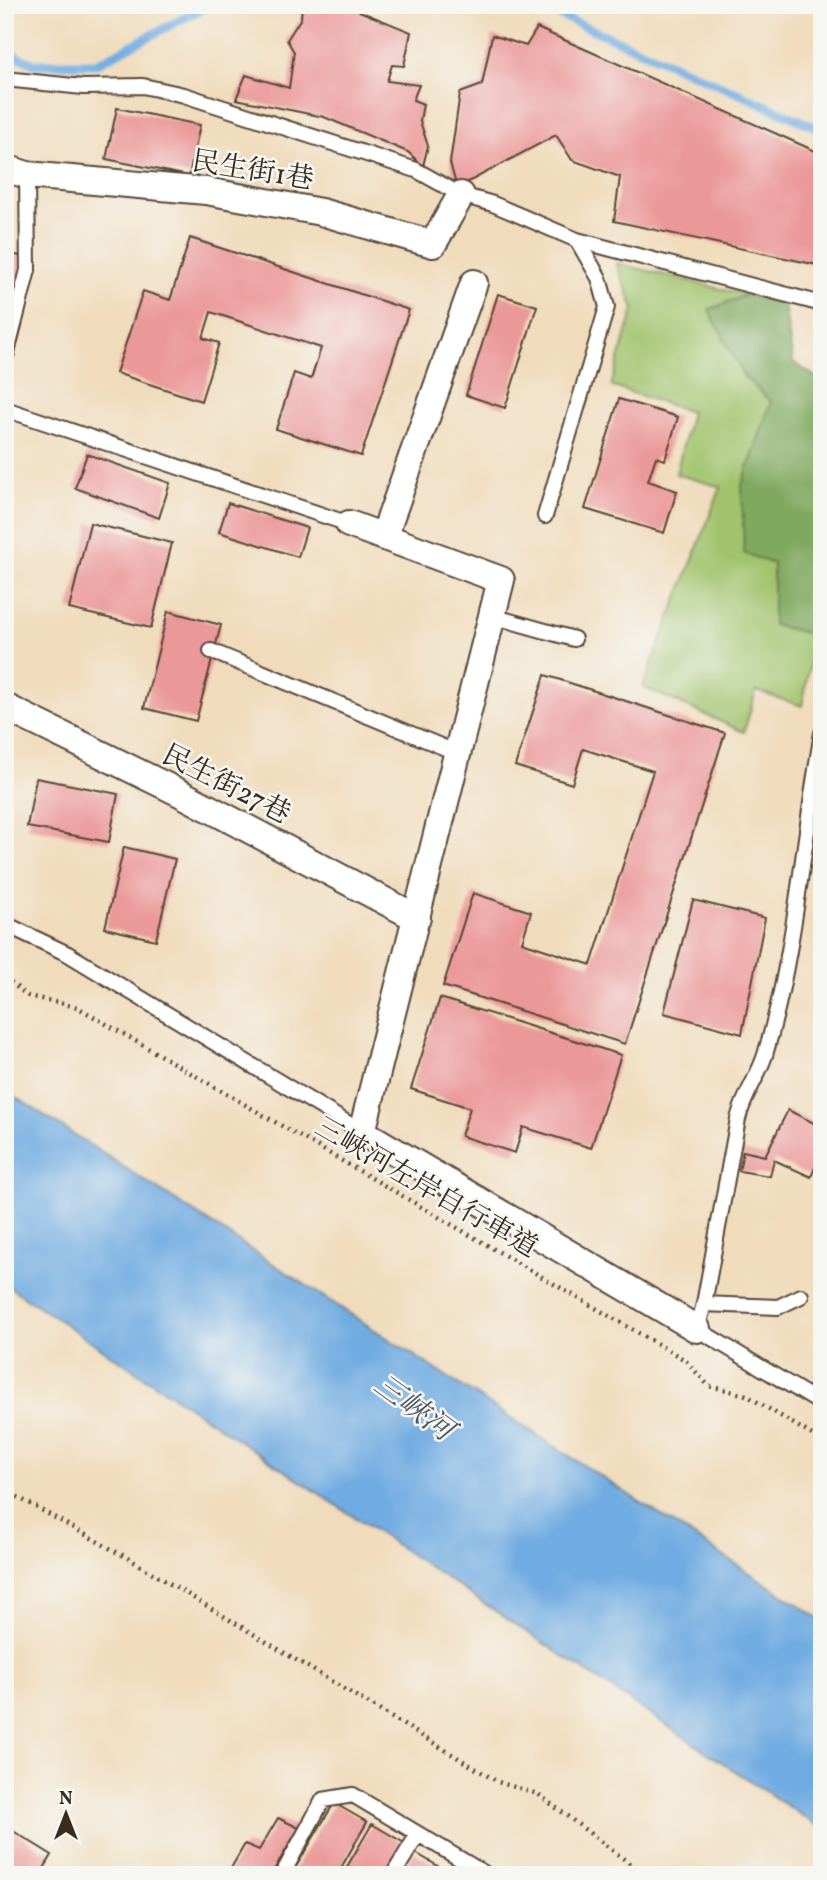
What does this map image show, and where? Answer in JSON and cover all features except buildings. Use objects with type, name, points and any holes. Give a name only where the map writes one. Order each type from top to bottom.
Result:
[{"type":"street","name":"民生街1巷","points":[[16,172],[206,191],[321,212],[433,244],[461,195]]},
{"type":"street","points":[[384,536],[474,283]]},
{"type":"street","points":[[349,524],[501,580],[455,752],[417,918],[362,1132],[701,1317]]},
{"type":"street","name":"民生街27巷","points":[[5,707],[180,793],[417,918]]},
{"type":"lane","points":[[5,79],[83,88],[143,86],[184,95],[416,170],[461,195],[493,205],[577,240],[822,304]]},
{"type":"lane","points":[[5,360],[28,270],[16,172]]},
{"type":"lane","points":[[545,516],[607,307],[599,278],[577,240]]},
{"type":"lane","points":[[5,409],[349,524]]},
{"type":"lane","points":[[492,616],[574,639]]},
{"type":"lane","points":[[211,651],[455,752]]},
{"type":"lane","points":[[701,1317],[738,1119],[745,1094],[764,1058],[783,980],[822,733]]},
{"type":"lane","points":[[5,924],[68,954],[362,1132]]},
{"type":"lane","points":[[701,1317],[778,1307],[801,1296]]},
{"type":"lane","points":[[701,1317],[822,1404]]},
{"type":"lane","points":[[282,1875],[323,1800],[353,1795],[487,1875]]},
{"type":"lane","points":[[393,1875],[418,1833]]},
{"type":"path","name":"三峽河左岸自行車道","points":[[5,978],[28,996],[77,1007],[685,1360],[709,1386],[746,1395],[822,1441]]},
{"type":"path","points":[[5,1490],[131,1560],[498,1782],[538,1794],[645,1875]]},
{"type":"green space","points":[[616,263],[746,295],[710,309],[743,375],[771,402],[742,486],[773,564],[773,625],[815,635],[802,706],[756,691],[744,732],[643,687],[721,487],[676,474],[691,412],[611,386],[634,309]]},
{"type":"green space","points":[[746,295],[784,304],[793,362],[822,381],[822,607],[815,635],[773,625],[773,564],[744,553],[742,486],[771,402],[743,375],[709,310]]},
{"type":"water","name":"三峽河","points":[[5,1090],[822,1620],[822,1829],[5,1284]]},
{"type":"waterway","points":[[5,51],[34,64],[96,64],[209,5]]},
{"type":"waterway","points":[[536,5],[822,130]]}]
